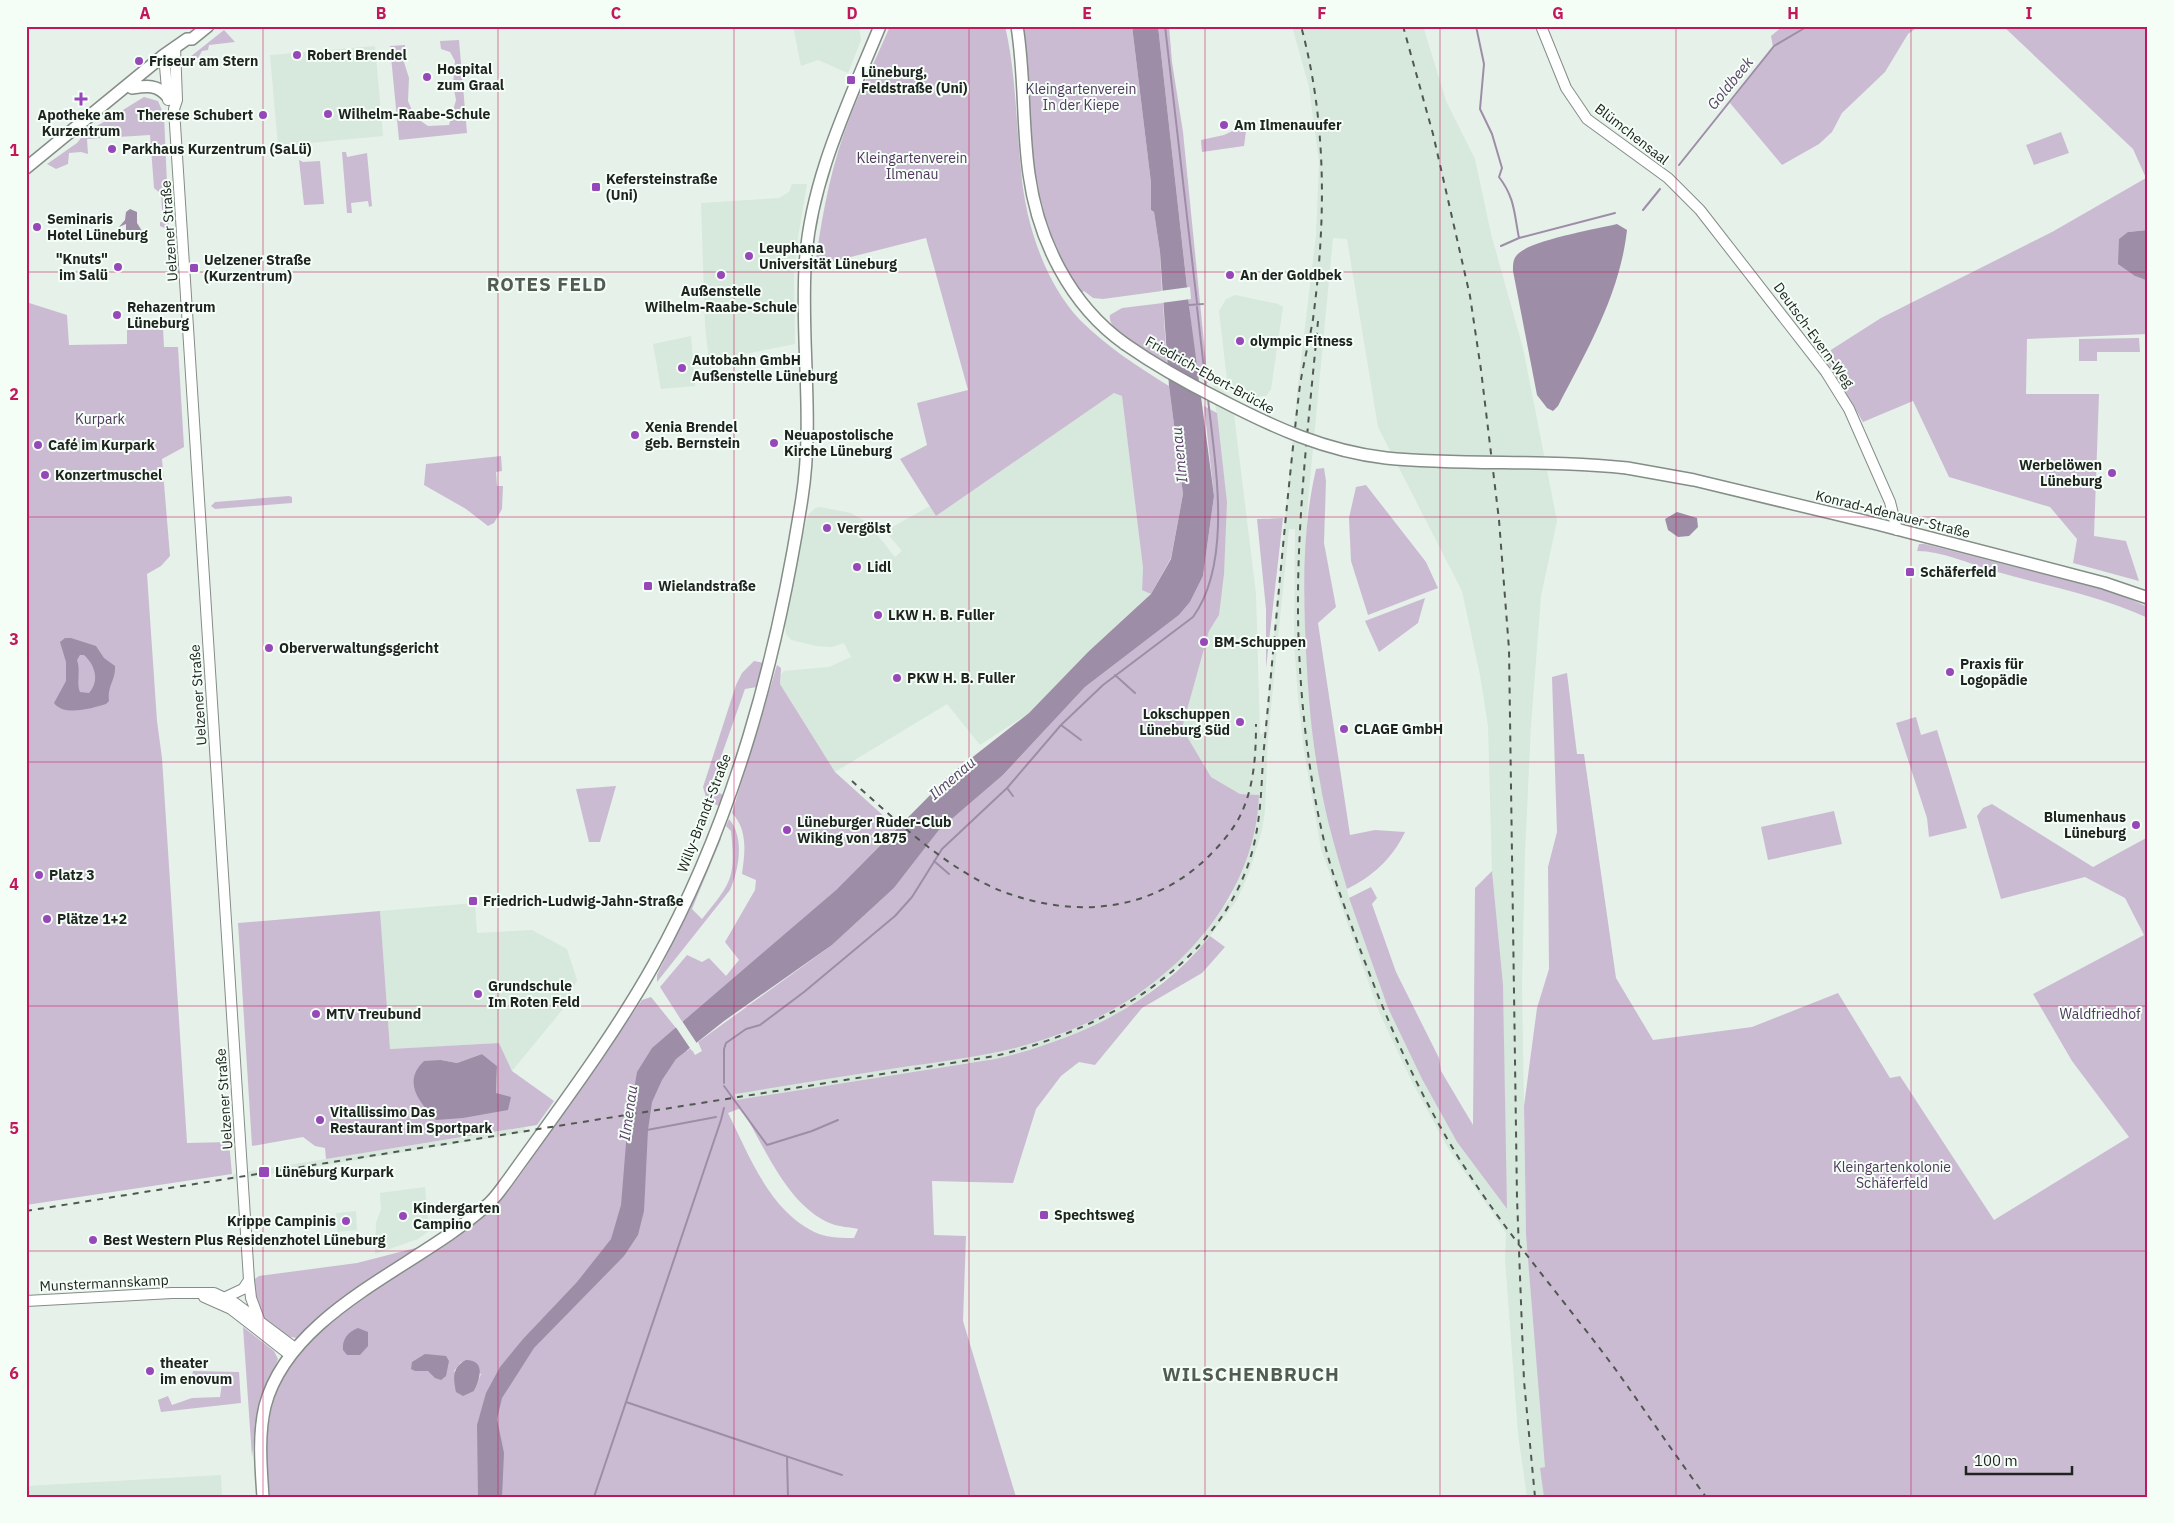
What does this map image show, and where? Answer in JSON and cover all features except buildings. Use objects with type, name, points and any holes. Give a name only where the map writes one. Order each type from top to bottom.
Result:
[{"type":"main road","points":[[116,95],[123,94],[132,88],[187,39],[192,40],[208,26]]},
{"type":"main road","name":"Willy-Brandt-Straße","points":[[263,1497],[261,1430],[266,1406],[274,1383],[293,1351],[332,1314],[460,1227],[488,1205],[537,1140],[636,995],[678,917],[734,785],[772,659],[802,498],[808,443],[804,288],[809,235],[830,147],[880,26]]},
{"type":"main road","name":"Friedrich-Ebert-Brücke","points":[[1017,26],[1029,173],[1040,223],[1058,265],[1081,303],[1105,329],[1125,344],[1180,379],[1266,423],[1300,438],[1338,449],[1406,460],[1552,462],[1627,468]]},
{"type":"main road","points":[[26,168],[116,95],[170,56]]},
{"type":"main road","points":[[132,88],[152,86],[161,89],[167,96]]},
{"type":"main road","name":"Konrad-Adenauer-Straße","points":[[1627,468],[1694,480],[1897,530],[2104,583],[2148,598]]},
{"type":"street","name":"Blümchensaal","points":[[1541,26],[1566,88],[1587,118],[1668,178],[1712,224]]},
{"type":"street","name":"Uelzener Straße","points":[[170,56],[167,96],[174,109]]},
{"type":"street","name":"Uelzener Straße","points":[[170,56],[177,100],[174,109],[249,1280],[251,1298],[260,1322]]},
{"type":"street","name":"Deutsch-Evern-Weg","points":[[1712,224],[1838,390],[1849,409],[1890,502],[1897,530]]},
{"type":"street","name":"Uelzener Straße","points":[[244,1309],[249,1280]]},
{"type":"street","points":[[226,1297],[243,1289],[249,1280]]},
{"type":"street","name":"Munstermannskamp","points":[[184,1292],[222,1304],[293,1351]]},
{"type":"street","name":"Munstermannskamp","points":[[26,1301],[203,1292],[226,1297],[244,1309],[293,1351]]},
{"type":"street","points":[[244,1309],[251,1298]]},
{"type":"shaded area","points":[[793,26],[859,27],[861,40],[848,73],[818,60],[801,66]]},
{"type":"shaded area","points":[[1292,26],[1423,26],[1446,101],[1475,159],[1491,234],[1523,348],[1557,521],[1541,596],[1531,725],[1525,853],[1522,986],[1526,1235],[1549,1497],[1527,1497],[1518,1434],[1505,1259],[1506,1233],[1448,1148],[1413,1084],[1379,1012],[1321,849],[1304,751],[1298,697],[1294,643],[1295,529],[1289,529],[1268,737],[1265,811],[1262,830],[1249,873],[1237,900],[1204,944],[1146,995],[1115,1015],[1058,1042],[995,1059],[736,1100],[735,1093],[994,1053],[1056,1036],[1112,1010],[1143,990],[1199,940],[1231,897],[1251,844],[1259,795],[1240,794],[1211,777],[1182,728],[1209,631],[1219,615],[1227,502],[1213,385],[1216,385],[1232,398],[1256,594],[1260,735],[1265,731],[1297,394],[1316,235],[1319,162],[1309,87]],"holes":[[[1333,238],[1347,239],[1378,427],[1462,591],[1480,675],[1488,726],[1492,871],[1503,984],[1506,1208],[1457,1142],[1422,1079],[1388,1008],[1349,898],[1320,782],[1309,697],[1304,599],[1308,501]]]},
{"type":"shaded area","name":"Wilhelm-Raabe-Schule","points":[[375,46],[383,136],[278,146],[270,55]]},
{"type":"shaded area","name":"Leuphana Universität Lüneburg","points":[[792,184],[807,184],[794,275],[795,344],[709,361],[705,325],[701,203],[779,198],[789,192]]},
{"type":"shaded area","points":[[1235,295],[1278,304],[1283,307],[1271,389],[1266,396],[1245,398],[1228,388],[1219,311],[1226,299]]},
{"type":"shaded area","points":[[691,336],[695,386],[661,389],[653,344]]},
{"type":"shaded area","points":[[1114,393],[1122,396],[1143,568],[1142,589],[1151,594],[1088,652],[1029,713],[980,745],[947,704],[835,772],[780,684],[781,674],[784,671],[829,667],[851,657],[844,643],[832,647],[816,646],[791,640],[786,634],[785,625],[796,560],[808,515],[815,508],[820,507],[851,513],[868,523],[895,557],[902,551],[885,531],[930,506],[936,516]]},
{"type":"shaded area","name":"Grundschule Im Roten Feld","points":[[475,903],[477,933],[532,930],[567,949],[577,980],[563,1009],[512,1071],[499,1043],[390,1049],[380,911]]},
{"type":"shaded area","points":[[525,1127],[526,1132],[234,1180],[233,1174]]},
{"type":"shaded area","name":"Kindergarten Campino","points":[[425,1187],[429,1231],[418,1239],[375,1254],[376,1223],[381,1209],[380,1193]]},
{"type":"shaded area","name":"Krippe Campinis","points":[[356,1211],[357,1230],[337,1232],[336,1213]]},
{"type":"shaded area","points":[[221,1475],[222,1497],[26,1497],[26,1486]]},
{"type":"green space","name":"Kleingartenverein Ilmenau","points":[[890,26],[1005,26],[1014,80],[1023,190],[1038,250],[1056,288],[1080,320],[1123,356],[1169,386],[1183,494],[1171,558],[1151,594],[1142,590],[1143,568],[1122,396],[1114,393],[936,516],[900,459],[927,445],[917,403],[968,390],[926,238],[815,266],[824,209],[843,135]]},
{"type":"green space","name":"Kleingartenverein In der Kiepe","points":[[1022,26],[1132,26],[1151,183],[1151,210],[1154,212],[1160,252],[1162,291],[1103,299],[1093,298],[1084,291],[1081,293],[1063,262],[1049,231],[1034,165],[1029,131]]},
{"type":"green space","points":[[1158,26],[1169,26],[1172,62],[1183,132],[1208,383],[1197,376]]},
{"type":"green space","points":[[1783,26],[1919,26],[1908,34],[1885,72],[1842,113],[1832,132],[1819,144],[1782,165],[1730,103],[1773,47],[1771,36]]},
{"type":"green space","points":[[2003,26],[2148,26],[2148,230],[2128,232],[2135,276],[2148,281],[2148,334],[2027,339],[2026,394],[2099,394],[2094,536],[2126,541],[2139,581],[2073,563],[2077,539],[2050,507],[1949,477],[1913,401],[1863,422],[1823,355],[1881,318],[2052,232],[2146,178],[2133,149]]},
{"type":"green space","points":[[224,30],[235,42],[209,45],[208,50],[202,51],[198,58],[190,57]]},
{"type":"green space","points":[[459,40],[467,133],[399,140],[390,46],[405,45],[403,59],[409,78],[408,101],[415,117],[428,126],[449,125],[456,100],[453,84],[455,61],[450,52],[441,49],[440,41]]},
{"type":"green space","points":[[144,97],[158,101],[164,115],[169,230],[160,226],[160,222],[163,222],[161,194],[154,188],[150,135],[87,139],[88,154],[81,152],[69,153],[68,164],[56,169],[47,164],[77,143],[84,134]]},
{"type":"green space","points":[[1247,124],[1244,146],[1202,152],[1201,140],[1224,135]]},
{"type":"green space","points":[[2061,132],[2069,153],[2034,165],[2026,145]]},
{"type":"green space","points":[[342,152],[346,152],[347,157],[367,153],[372,206],[369,207],[368,201],[351,203],[352,213],[347,213]]},
{"type":"green space","points":[[299,160],[303,162],[320,161],[324,204],[304,205]]},
{"type":"green space","name":"Kurpark","points":[[26,302],[67,315],[69,345],[127,344],[127,329],[163,327],[164,347],[178,347],[184,447],[162,459],[170,556],[161,566],[147,574],[157,721],[162,758],[187,1143],[229,1142],[232,1174],[26,1205]]},
{"type":"green space","points":[[1163,303],[1167,365],[1132,343],[1110,321],[1110,315],[1122,308]]},
{"type":"green space","points":[[2139,338],[2140,352],[2097,352],[2097,361],[2079,361],[2079,339]]},
{"type":"green space","points":[[1204,406],[1217,413],[1227,502],[1224,574],[1219,615],[1209,631],[1182,728],[1211,777],[1240,794],[1259,795],[1253,837],[1240,876],[1220,912],[1194,945],[1164,974],[1129,1000],[1093,1020],[1037,1042],[965,1058],[735,1094],[736,1100],[995,1059],[1026,1051],[1056,1041],[1113,1016],[1166,981],[1189,960],[1210,936],[1225,947],[1202,973],[1142,1008],[1095,1065],[1079,1062],[1061,1076],[1036,1109],[1013,1183],[932,1181],[934,1235],[966,1236],[963,1321],[1016,1497],[270,1497],[267,1469],[269,1421],[280,1384],[301,1352],[327,1325],[359,1301],[460,1236],[497,1204],[520,1176],[642,1000],[651,997],[676,1028],[674,1031],[687,1051],[691,1048],[695,1055],[702,1051],[698,1042],[832,945],[894,888],[939,830],[1003,775],[1085,687],[1179,615],[1190,602],[1203,576],[1214,496]],"holes":[[[741,1108],[789,1190],[816,1216],[835,1225],[858,1229],[854,1238],[832,1237],[819,1234],[802,1225],[774,1198],[763,1182],[728,1113]],[[461,1362],[481,1374],[474,1391],[454,1371]]]},
{"type":"green space","points":[[501,456],[502,471],[496,472],[497,486],[503,486],[502,509],[494,523],[488,526],[466,509],[424,485],[426,464]]},
{"type":"green space","points":[[1324,468],[1326,481],[1324,543],[1336,607],[1318,623],[1350,835],[1375,830],[1405,832],[1400,842],[1381,866],[1347,889],[1322,796],[1314,744],[1307,666],[1304,587],[1305,548],[1309,508],[1316,469]]},
{"type":"green space","points":[[1366,485],[1426,562],[1438,588],[1368,615],[1351,561],[1349,518],[1356,487]]},
{"type":"green space","points":[[292,497],[292,503],[215,509],[211,506],[215,502]]},
{"type":"green space","points":[[1283,518],[1266,668],[1266,609],[1257,519]]},
{"type":"green space","points":[[1919,544],[2113,592],[2148,607],[2148,618],[2091,597],[1994,571],[1946,555],[1917,551]]},
{"type":"green space","points":[[1425,598],[1418,623],[1379,652],[1365,621]]},
{"type":"green space","points":[[754,661],[764,663],[757,687],[745,689],[710,788],[723,795],[719,806],[707,801],[703,787],[736,685],[742,673]]},
{"type":"green space","points":[[777,665],[781,668],[780,684],[835,772],[897,828],[836,890],[683,1023],[660,987],[687,955],[702,962],[709,958],[726,976],[739,960],[725,942],[755,890],[756,880],[742,874],[743,834],[732,813]]},
{"type":"green space","points":[[1567,673],[1577,754],[1584,754],[1616,978],[1653,1040],[1752,1027],[1838,993],[1890,1078],[1900,1076],[1994,1220],[2129,1137],[2072,1061],[2033,994],[2144,935],[2125,898],[2085,877],[2001,899],[1977,816],[1983,808],[1992,804],[2093,867],[2148,837],[2148,1497],[1544,1497],[1540,1468],[1545,1467],[1526,1235],[1524,1106],[1537,1008],[1549,969],[1548,867],[1557,832],[1552,677]]},
{"type":"green space","points":[[1916,717],[1921,735],[1937,730],[1967,828],[1929,837],[1927,818],[1896,723]]},
{"type":"green space","points":[[616,786],[600,842],[589,842],[576,789]]},
{"type":"green space","points":[[1834,811],[1842,844],[1768,860],[1761,827]]},
{"type":"green space","points":[[729,819],[734,827],[739,844],[738,863],[730,890],[657,982],[657,975],[690,908],[719,836],[721,839],[692,909],[702,919],[729,880],[733,860],[731,831],[726,826]]},
{"type":"green space","points":[[1492,871],[1503,984],[1507,1209],[1457,1142],[1422,1079],[1388,1008],[1349,898],[1371,887],[1377,898],[1372,904],[1396,972],[1439,1058],[1441,1071],[1473,1125],[1475,888]]},
{"type":"green space","name":"MTV Treubund","points":[[380,911],[390,1049],[499,1043],[512,1071],[554,1101],[537,1125],[326,1159],[325,1148],[315,1146],[303,1137],[252,1146],[238,923]],"holes":[[[482,1054],[497,1066],[496,1094],[441,1060],[457,1063]]]},
{"type":"green space","points":[[423,1246],[330,1308],[297,1338],[284,1336],[261,1318],[252,1281],[259,1276],[357,1263]]},
{"type":"green space","points":[[243,1327],[274,1351],[278,1359],[257,1417],[252,1457]]},
{"type":"green space","points":[[193,1371],[239,1372],[241,1403],[161,1412],[158,1400],[168,1396],[172,1405],[192,1398],[220,1397],[222,1383],[191,1381]]},
{"type":"water","name":"Ilmenau","points":[[1132,26],[1158,26],[1189,305],[1214,496],[1203,576],[1190,602],[1179,615],[1085,687],[1003,775],[939,830],[894,888],[832,945],[724,1021],[676,1059],[662,1080],[652,1102],[648,1130],[644,1211],[638,1235],[624,1256],[534,1348],[502,1398],[497,1419],[504,1453],[502,1497],[478,1497],[477,1425],[486,1393],[500,1367],[523,1339],[577,1282],[611,1239],[621,1205],[627,1131],[637,1072],[652,1048],[836,890],[951,774],[1029,713],[1088,652],[1151,594],[1171,559],[1183,494],[1169,386],[1160,252],[1154,212],[1151,210],[1151,183]]},
{"type":"water","points":[[130,209],[137,212],[137,223],[142,231],[137,239],[132,238],[126,232],[126,224],[119,227],[125,220],[126,212]]},
{"type":"water","points":[[1617,224],[1627,230],[1623,254],[1610,299],[1580,364],[1558,406],[1553,411],[1547,408],[1537,395],[1513,271],[1514,259],[1526,248],[1537,244]]},
{"type":"water","points":[[2148,230],[2148,281],[2135,276],[2118,264],[2119,239],[2128,232]]},
{"type":"water","points":[[1677,512],[1697,518],[1698,527],[1689,536],[1678,537],[1668,530],[1665,519]]},
{"type":"water","points":[[65,638],[96,646],[104,658],[115,666],[109,691],[109,701],[106,704],[71,711],[65,710],[54,703],[66,681],[66,662],[60,642]],"holes":[[[80,655],[84,655],[91,663],[95,673],[94,683],[89,693],[80,692],[78,681],[79,668],[77,660]]]},
{"type":"water","points":[[482,1054],[497,1066],[496,1093],[511,1097],[508,1110],[463,1118],[436,1120],[415,1092],[414,1077],[418,1069],[424,1061],[441,1060],[457,1063]]},
{"type":"water","points":[[358,1328],[368,1332],[368,1346],[360,1355],[347,1355],[343,1350],[345,1339]]},
{"type":"water","points":[[425,1354],[446,1356],[449,1361],[446,1376],[441,1380],[435,1378],[428,1371],[415,1371],[411,1369],[412,1362]]},
{"type":"water","points":[[466,1360],[477,1363],[480,1371],[474,1391],[463,1396],[456,1392],[454,1378],[458,1366]]},
{"type":"pier","points":[[1190,287],[1191,299],[1161,303],[1160,291]]},
{"type":"pier","points":[[682,1021],[698,1045],[692,1051],[675,1026]]},
{"type":"waterway","points":[[1165,26],[1197,303]]},
{"type":"waterway","points":[[1476,26],[1484,64],[1480,109],[1492,134],[1502,168],[1499,177],[1511,199],[1519,238]]},
{"type":"waterway","name":"Goldbeek","points":[[1679,165],[1774,46],[1808,26]]},
{"type":"waterway","name":"Goldbeek","points":[[1643,210],[1660,189]]},
{"type":"waterway","name":"Goldbeek","points":[[1501,246],[1519,238],[1615,213]]},
{"type":"waterway","name":"Goldbeek","points":[[1189,305],[1203,304]]},
{"type":"waterway","points":[[1197,307],[1206,387]]},
{"type":"waterway","points":[[724,1083],[724,1049],[726,1043],[746,1029],[760,1025],[804,992],[895,916],[912,897],[942,849],[1007,788],[1061,725],[1103,685],[1193,617],[1205,594],[1213,569],[1217,541],[1217,482],[1208,399]]},
{"type":"waterway","points":[[1115,675],[1135,693]]},
{"type":"waterway","points":[[1061,725],[1081,740]]},
{"type":"waterway","points":[[1007,788],[1013,796]]},
{"type":"waterway","points":[[934,861],[949,874]]},
{"type":"waterway","points":[[724,1086],[767,1145],[812,1131],[838,1120]]},
{"type":"waterway","points":[[594,1497],[724,1108]]},
{"type":"waterway","points":[[647,1130],[716,1117]]},
{"type":"waterway","points":[[626,1402],[842,1475]]},
{"type":"waterway","points":[[787,1457],[788,1497]]},
{"type":"railway","points":[[26,1211],[995,1056],[1071,1032],[1108,1014],[1142,994],[1175,969],[1203,941],[1227,909],[1245,873],[1257,831],[1294,438],[1300,384],[1313,319],[1322,209],[1320,135],[1316,99],[1310,62],[1301,26]]},
{"type":"railway","points":[[1403,26],[1433,134],[1470,296],[1499,520],[1509,649],[1517,1198],[1524,1381],[1535,1497]]},
{"type":"railway","points":[[1318,321],[1300,527],[1298,568],[1299,650],[1302,700],[1311,775],[1320,825],[1336,884],[1393,1031],[1420,1089],[1451,1146],[1504,1224],[1616,1370],[1706,1497]]},
{"type":"railway","points":[[852,781],[886,812],[943,858],[963,872],[984,883],[1004,892],[1059,906],[1113,905],[1139,899],[1164,889],[1188,874],[1210,855],[1226,837],[1240,816],[1251,783],[1255,759],[1256,724]]},
{"type":"place","name":"Robert Brendel","points":[[297,55]]},
{"type":"place","name":"Friseur am Stern","points":[[139,61]]},
{"type":"place","name":"Hospital zum Graal","points":[[427,77]]},
{"type":"place","name":"Lüneburg, Feldstraße (Uni)","points":[[851,80]]},
{"type":"place","name":"Apotheke am Kurzentrum","points":[[81,99]]},
{"type":"place","name":"Wilhelm-Raabe-Schule","points":[[328,114]]},
{"type":"place","name":"Therese Schubert","points":[[263,115]]},
{"type":"place","name":"Am Ilmenauufer","points":[[1224,125]]},
{"type":"place","name":"Parkhaus Kurzentrum (SaLü)","points":[[112,149]]},
{"type":"place","name":"Kefersteinstraße (Uni)","points":[[596,187]]},
{"type":"place","name":"Seminaris Hotel Lüneburg","points":[[37,227]]},
{"type":"place","name":"Leuphana Universität Lüneburg","points":[[749,256]]},
{"type":"place","name":"\"Knuts\" im Salü","points":[[118,267]]},
{"type":"place","name":"Uelzener Straße (Kurzentrum)","points":[[194,268]]},
{"type":"place","name":"Außenstelle Wilhelm-Raabe-Schule","points":[[721,275]]},
{"type":"place","name":"An der Goldbek","points":[[1230,275]]},
{"type":"place","name":"Rehazentrum Lüneburg","points":[[117,315]]},
{"type":"place","name":"olympic Fitness","points":[[1240,341]]},
{"type":"place","name":"Autobahn GmbH Außenstelle Lüneburg","points":[[682,368]]},
{"type":"place","name":"Xenia Brendel geb. Bernstein","points":[[635,435]]},
{"type":"place","name":"Neuapostolische Kirche Lüneburg","points":[[774,443]]},
{"type":"place","name":"Café im Kurpark","points":[[38,445]]},
{"type":"place","name":"Werbelöwen Lüneburg","points":[[2112,473]]},
{"type":"place","name":"Konzertmuschel","points":[[45,475]]},
{"type":"place","name":"Vergölst","points":[[827,528]]},
{"type":"place","name":"Lidl","points":[[857,567]]},
{"type":"place","name":"Schäferfeld","points":[[1910,572]]},
{"type":"place","name":"Wielandstraße","points":[[648,586]]},
{"type":"place","name":"LKW H. B. Fuller","points":[[878,615]]},
{"type":"place","name":"BM-Schuppen","points":[[1204,642]]},
{"type":"place","name":"Oberverwaltungsgericht","points":[[269,648]]},
{"type":"place","name":"Praxis für Logopädie","points":[[1950,672]]},
{"type":"place","name":"PKW H. B. Fuller","points":[[897,678]]},
{"type":"place","name":"Lokschuppen Lüneburg Süd","points":[[1240,722]]},
{"type":"place","name":"CLAGE GmbH","points":[[1344,729]]},
{"type":"place","name":"Blumenhaus Lüneburg","points":[[2136,825]]},
{"type":"place","name":"Lüneburger Ruder-Club Wiking von 1875","points":[[787,830]]},
{"type":"place","name":"Platz 3","points":[[39,875]]},
{"type":"place","name":"Friedrich-Ludwig-Jahn-Straße","points":[[473,901]]},
{"type":"place","name":"Plätze 1+2","points":[[47,919]]},
{"type":"place","name":"Grundschule Im Roten Feld","points":[[478,994]]},
{"type":"place","name":"MTV Treubund","points":[[316,1014]]},
{"type":"place","name":"Vitallissimo Das Restaurant im Sportpark","points":[[320,1120]]},
{"type":"place","name":"Lüneburg Kurpark","points":[[264,1172]]},
{"type":"place","name":"Spechtsweg","points":[[1044,1215]]},
{"type":"place","name":"Kindergarten Campino","points":[[403,1216]]},
{"type":"place","name":"Krippe Campinis","points":[[346,1221]]},
{"type":"place","name":"Best Western Plus Residenzhotel Lüneburg","points":[[93,1240]]},
{"type":"place","name":"theater im enovum","points":[[150,1371]]},
{"type":"district","name":"ROTES FELD","points":[[547,284]]},
{"type":"district","name":"WILSCHENBRUCH","points":[[1251,1374]]},
{"type":"park label","name":"Waldfriedhof","points":[[2100,1014]]},
{"type":"park label","name":"Kleingartenkolonie Schäferfeld","points":[[1892,1176]]}]
